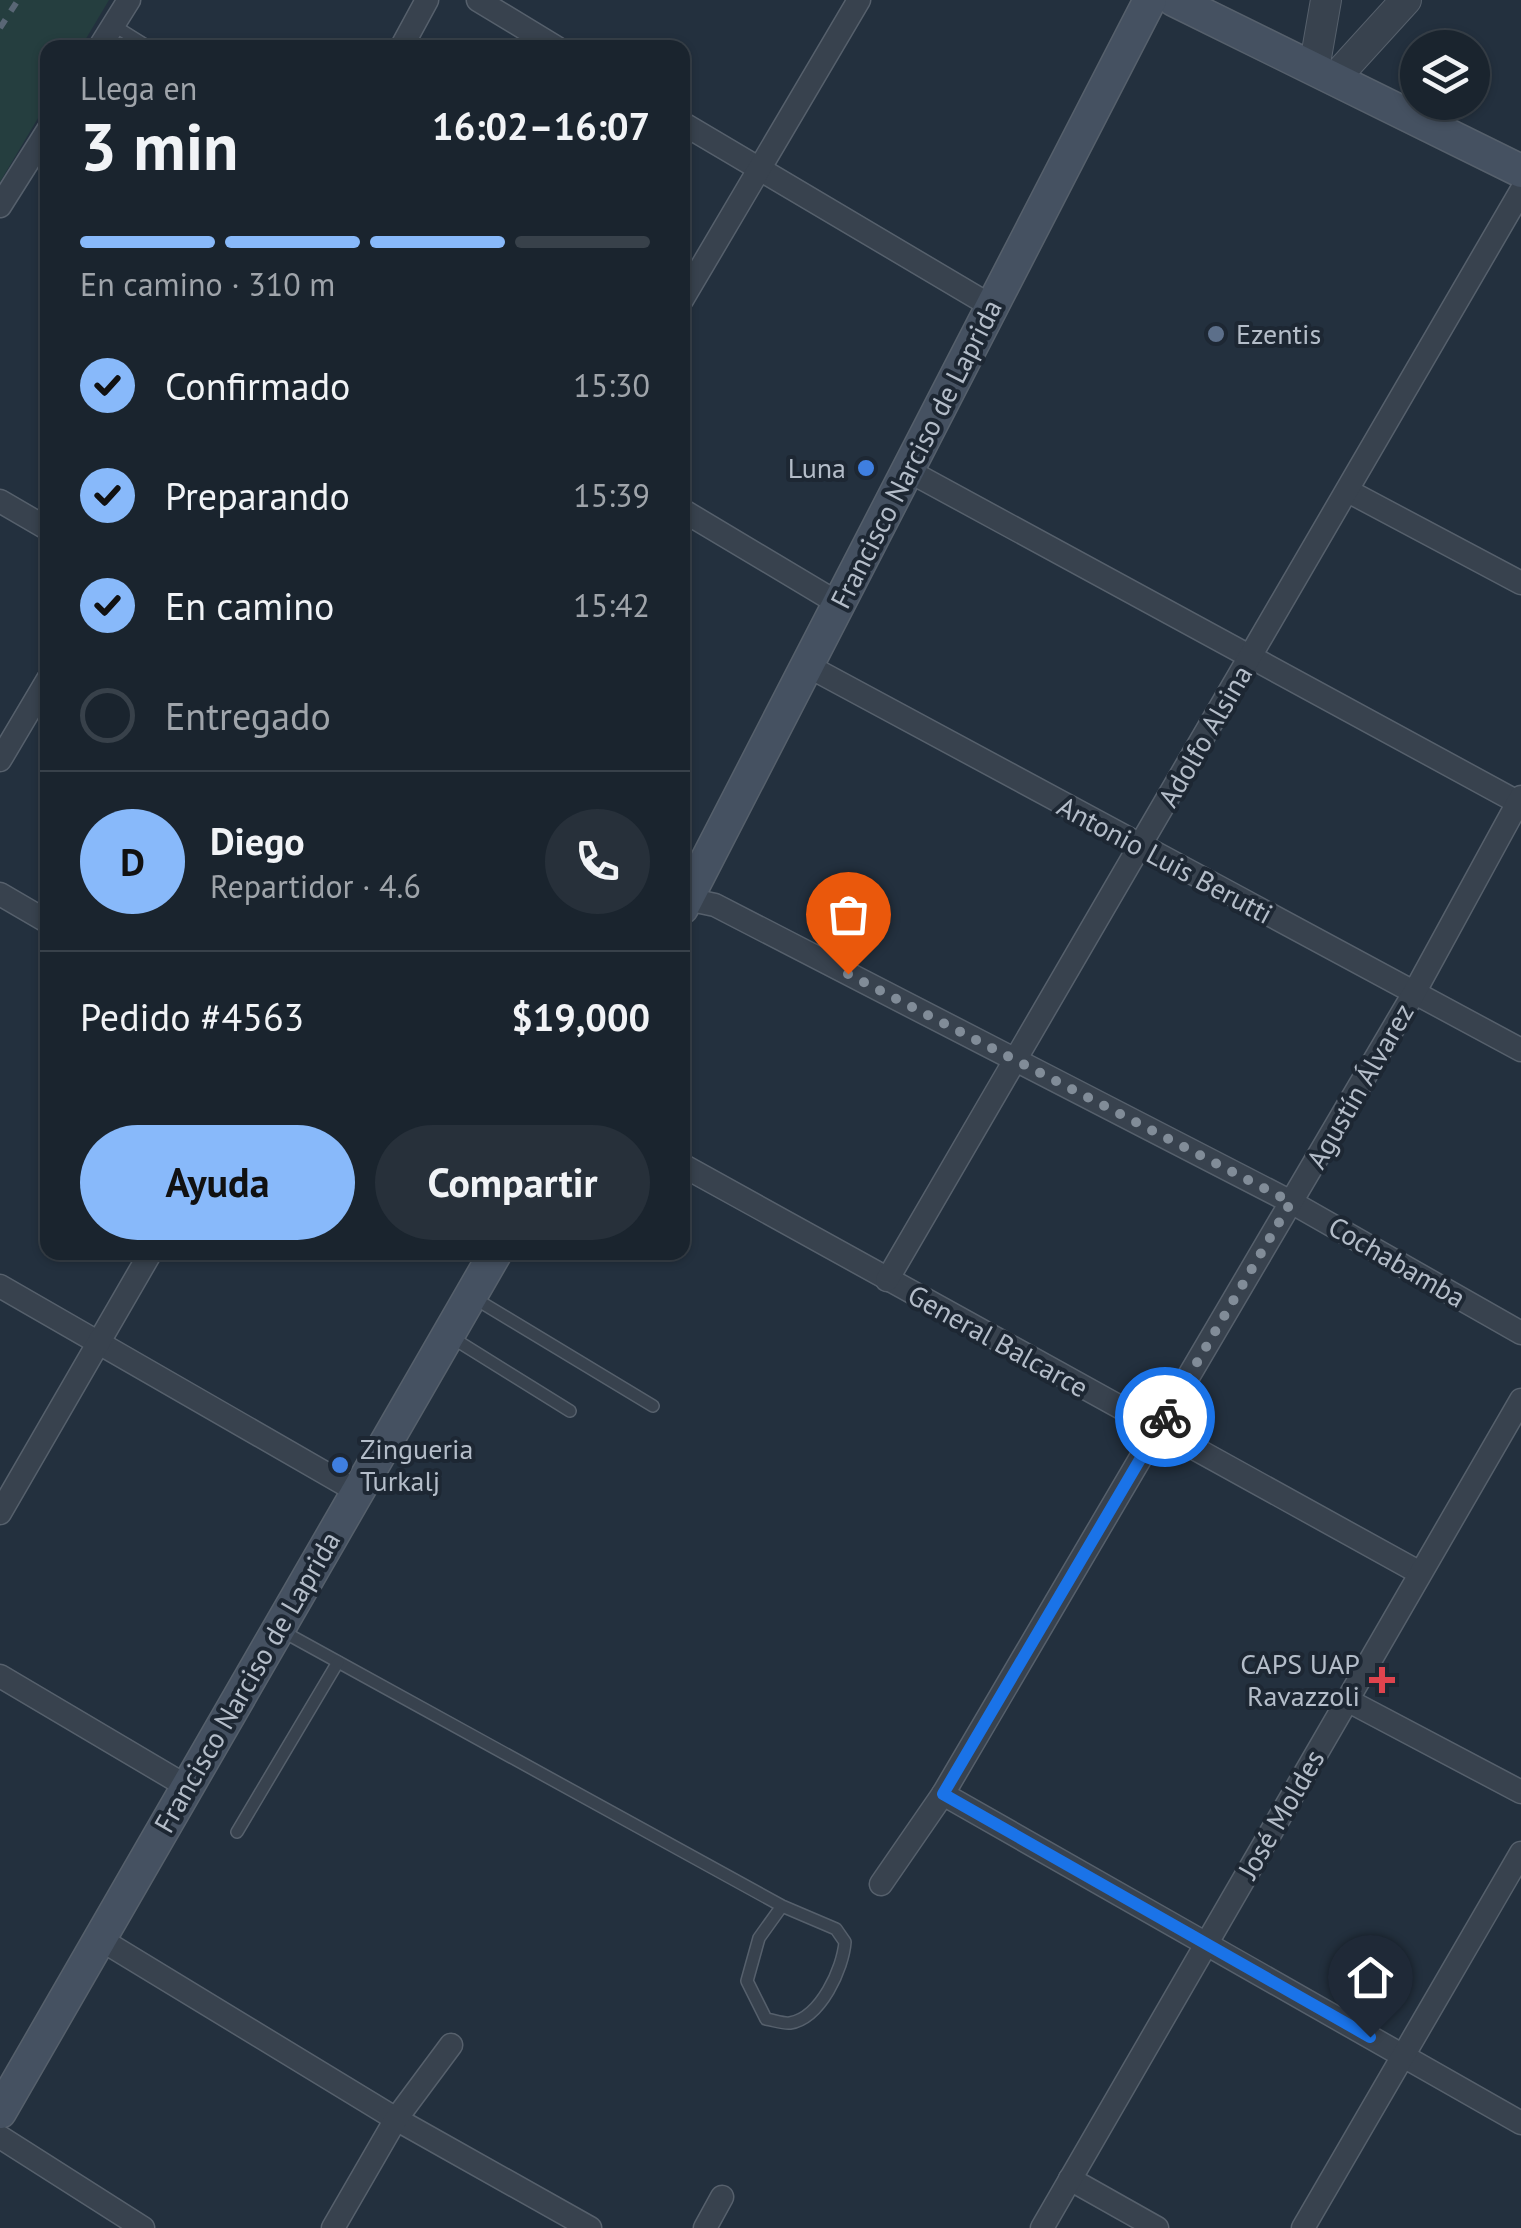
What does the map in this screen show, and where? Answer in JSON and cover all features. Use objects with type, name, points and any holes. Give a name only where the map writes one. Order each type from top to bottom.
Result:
[{"type":"main road","name":"Francisco Narciso de Laprida","points":[[690,891],[810,667],[906,470],[1150,0]]},
{"type":"main road","points":[[1174,0],[1521,171]]},
{"type":"main road","name":"Francisco Narciso de Laprida","points":[[0,2112],[8,2077],[100,1939],[491,1260]]},
{"type":"street","points":[[104,40],[129,0]]},
{"type":"street","points":[[404,40],[427,0]]},
{"type":"street","points":[[478,0],[543,40]]},
{"type":"street","points":[[690,287],[859,0]]},
{"type":"street","points":[[1325,74],[1326,0]]},
{"type":"street","points":[[1325,74],[1406,0]]},
{"type":"street","points":[[690,128],[991,306]]},
{"type":"street","points":[[0,206],[40,145]]},
{"type":"street","name":"Adolfo Alsina","points":[[887,1280],[1521,191]]},
{"type":"street","points":[[906,470],[1250,659],[1520,801]]},
{"type":"street","points":[[1348,492],[1521,583]]},
{"type":"street","points":[[0,501],[40,524]]},
{"type":"street","points":[[690,515],[840,605]]},
{"type":"street","name":"Antonio Luis Berutti","points":[[810,667],[1521,1050]]},
{"type":"street","points":[[0,760],[40,692]]},
{"type":"street","name":"Agustín Álvarez","points":[[880,1884],[943,1794],[1414,993],[1520,801]]},
{"type":"street","points":[[0,894],[40,917]]},
{"type":"street","name":"Cochabamba","points":[[690,903],[715,905],[1291,1202],[1521,1333]]},
{"type":"street","name":"General Balcarce","points":[[690,1169],[1420,1574]]},
{"type":"street","points":[[0,1513],[147,1260]]},
{"type":"street","points":[[0,1286],[358,1492]]},
{"type":"street","name":"José Moldes","points":[[1042,2228],[1520,1405]]},
{"type":"street","points":[[0,1676],[186,1786]]},
{"type":"street","points":[[1347,1700],[1521,1792]]},
{"type":"street","points":[[943,1794],[1521,2123]]},
{"type":"street","points":[[1303,2228],[1521,1853]]},
{"type":"street","points":[[100,1939],[396,2119],[590,2228]]},
{"type":"street","points":[[334,2228],[396,2119],[451,2045]]},
{"type":"street","points":[[0,2137],[143,2228]]},
{"type":"street","points":[[1070,2179],[1157,2228]]},
{"type":"street","points":[[705,2228],[722,2197]]},
{"type":"lane","points":[[113,25],[137,40]]},
{"type":"lane","points":[[471,1296],[653,1406]]},
{"type":"lane","points":[[448,1335],[570,1411]]},
{"type":"lane","points":[[278,1629],[782,1906],[836,1929],[845,1942],[843,1966],[810,2012],[790,2023],[766,2019],[747,1980],[759,1938],[782,1906]]},
{"type":"lane","points":[[237,1832],[338,1662]]},
{"type":"green space","points":[[0,0],[109,0],[85,40],[40,40],[40,115],[0,182]]},
{"type":"railway","points":[[0,28],[18,0]]},
{"type":"way so far","points":[[848,974],[1291,1202],[1165,1417]]},
{"type":"place","name":"Ezentis","points":[[1216,334]]},
{"type":"place","name":"Luna","points":[[866,468]]},
{"type":"place","name":"Zingueria Turkalj","points":[[340,1465]]},
{"type":"place","name":"CAPS UAP Ravazzoli","points":[[1382,1680]]},
{"type":"route","points":[[1165,1417],[943,1794],[1370,2037]]}]
